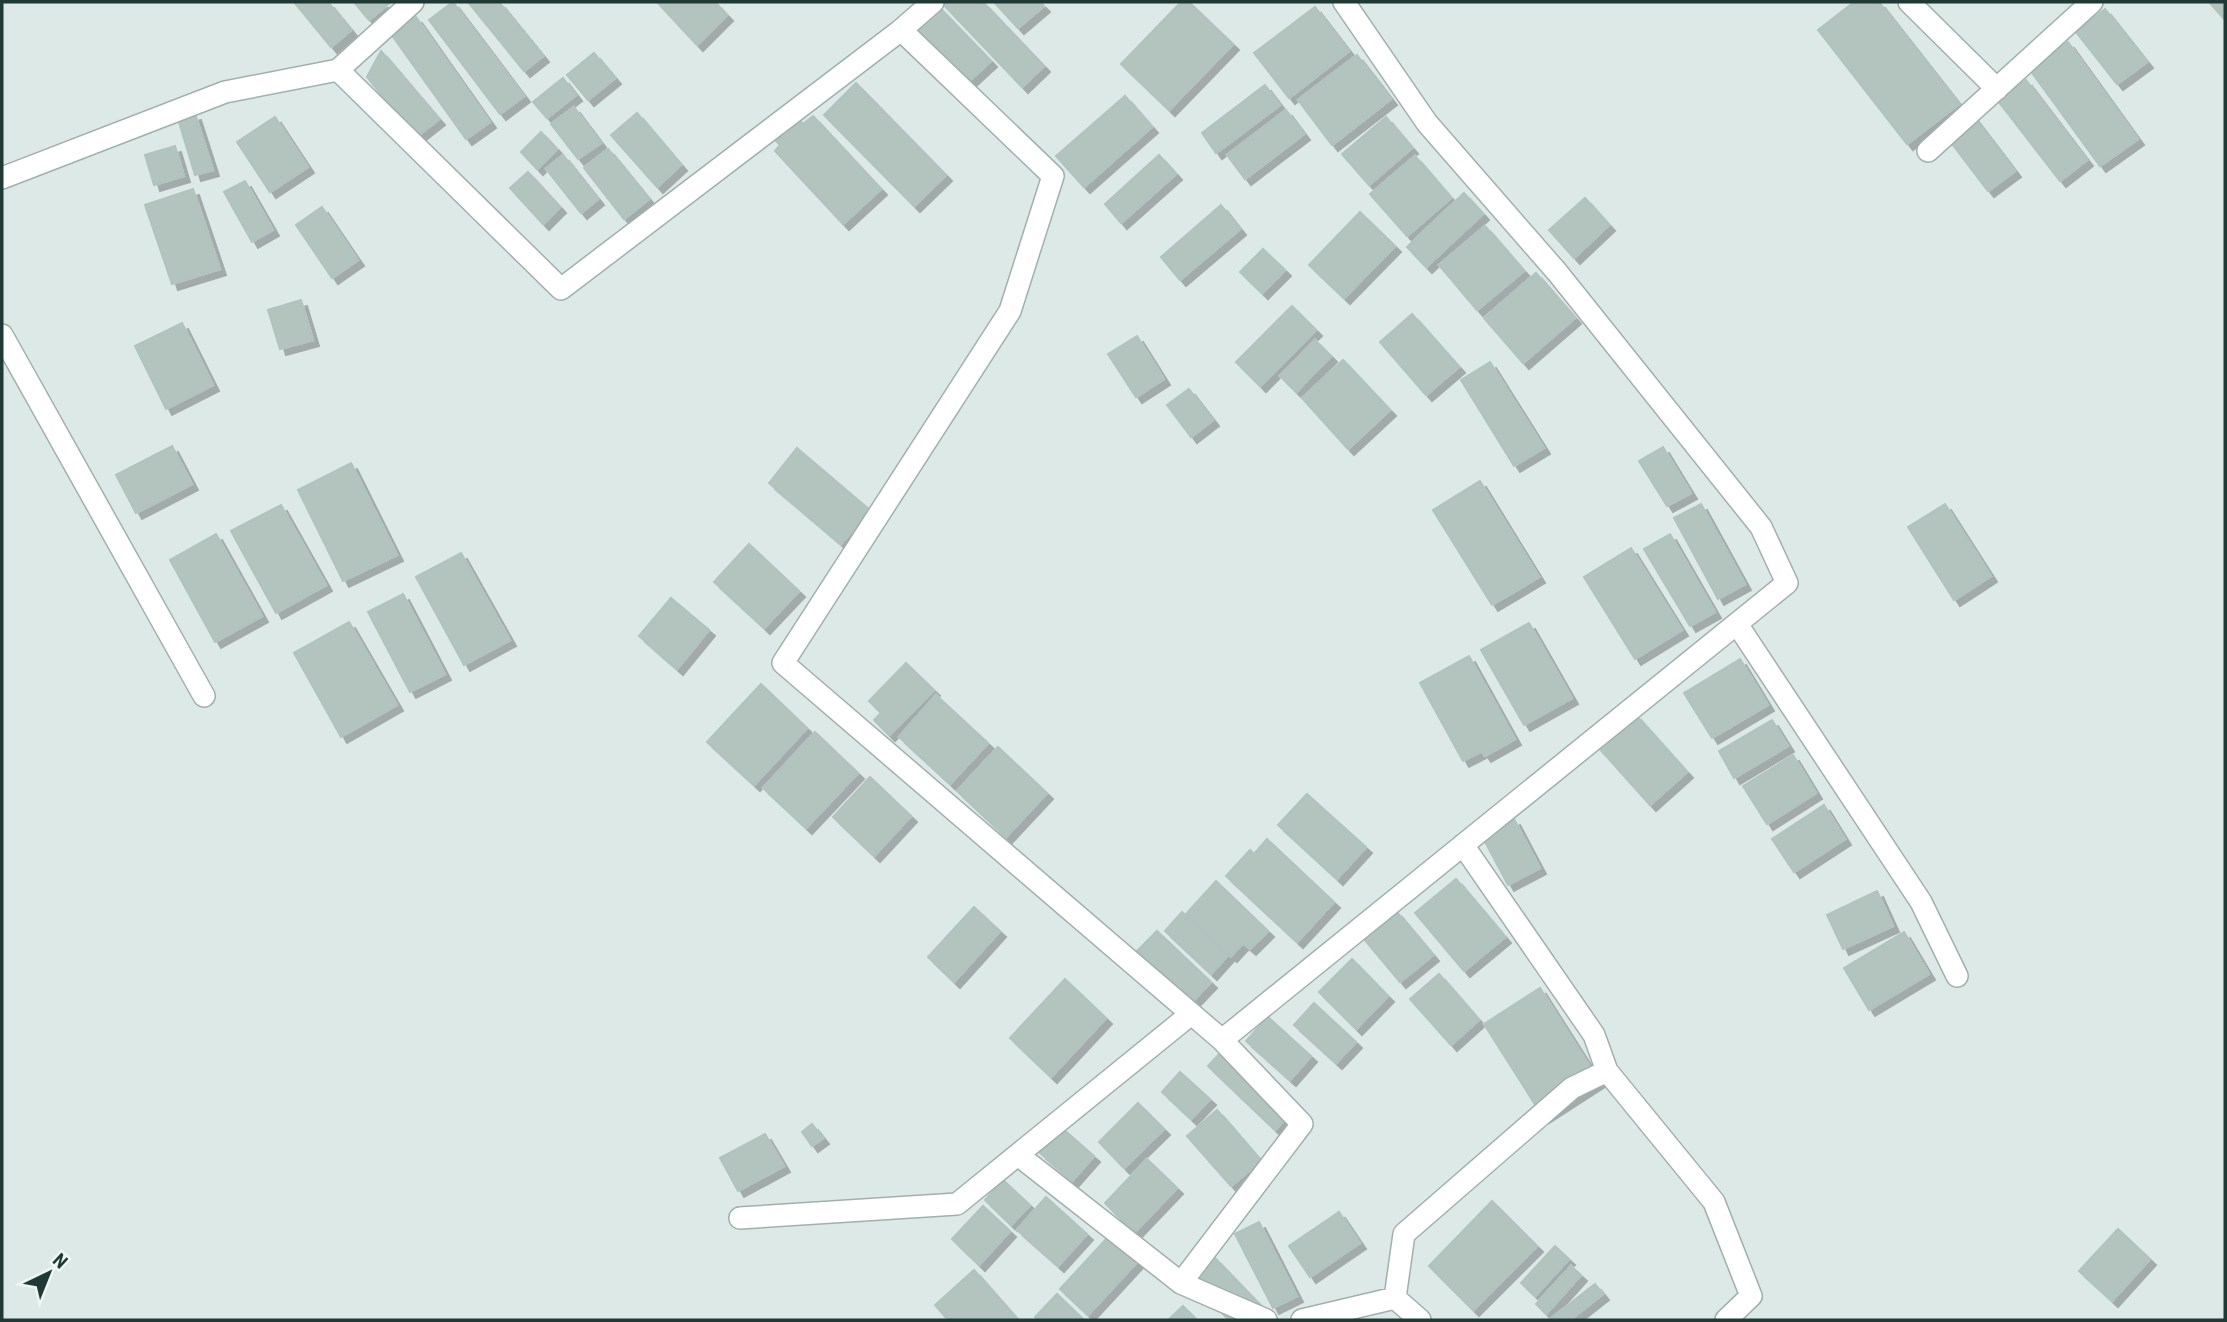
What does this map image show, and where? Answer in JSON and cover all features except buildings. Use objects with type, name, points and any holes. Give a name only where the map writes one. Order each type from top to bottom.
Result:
[{"type":"street","points":[[2,177],[225,92],[338,69],[413,2]]},
{"type":"street","points":[[338,69],[561,289],[901,30],[933,2]]},
{"type":"street","points":[[1222,1040],[1787,583],[1761,527],[1557,272],[1427,123],[1343,2]]},
{"type":"street","points":[[1909,2],[1997,89]]},
{"type":"street","points":[[1927,151],[2092,2]]},
{"type":"street","points":[[901,30],[1053,176],[1010,311],[783,663],[1222,1040],[1302,1124],[1181,1283]]},
{"type":"street","points":[[2,335],[204,696]]},
{"type":"street","points":[[1737,624],[1921,902],[1957,976]]},
{"type":"street","points":[[1463,845],[1594,1035],[1606,1071],[1714,1202],[1751,1296],[1726,1320]]},
{"type":"street","points":[[740,1218],[957,1204],[1191,1014]]},
{"type":"street","points":[[1395,1298],[1404,1234],[1572,1088],[1606,1071]]},
{"type":"street","points":[[1018,1155],[1181,1283],[1266,1320]]},
{"type":"street","points":[[1302,1320],[1395,1298]]},
{"type":"street","points":[[1395,1298],[1420,1320]]}]
